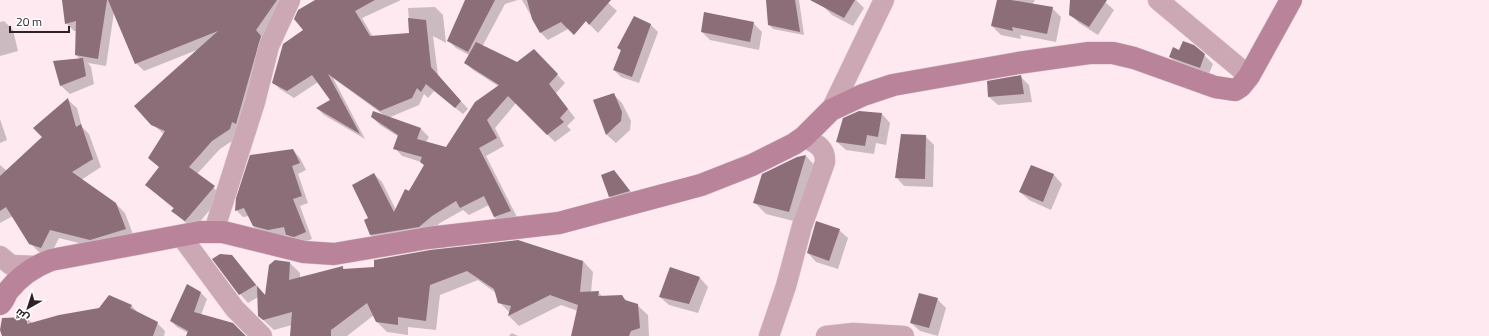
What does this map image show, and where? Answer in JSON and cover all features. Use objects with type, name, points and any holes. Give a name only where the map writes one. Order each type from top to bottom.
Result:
[{"type":"street","points":[[214,231],[255,102],[269,46],[290,0]]},
{"type":"street","points":[[0,256],[12,265],[36,266],[68,255],[214,231],[304,252],[334,254],[428,238],[559,224],[701,185],[752,165],[794,144],[804,137],[831,110],[884,0]]},
{"type":"street","points":[[1158,0],[1249,76]]},
{"type":"street","points":[[831,110],[863,95],[893,85],[1018,63],[1089,53],[1113,53],[1134,58],[1215,87],[1228,90],[1238,89],[1249,76],[1291,0]]},
{"type":"street","points":[[769,336],[786,286],[802,226],[824,162],[825,155],[821,148],[804,137]]},
{"type":"street","points":[[181,236],[235,309],[262,336]]},
{"type":"street","points":[[0,304],[7,292],[36,266]]},
{"type":"street","points":[[826,336],[853,333],[904,336]]},
{"type":"building","points":[[62,0],[107,0],[98,59],[75,55],[76,21],[65,24]]},
{"type":"building","points":[[108,0],[277,0],[256,30],[261,36],[236,124],[232,122],[230,129],[212,141],[189,167],[215,186],[185,221],[171,211],[174,208],[145,185],[159,167],[148,158],[165,131],[151,125],[134,106],[218,31],[135,64]]},
{"type":"building","points":[[315,0],[375,0],[355,11],[370,36],[409,33],[408,18],[426,20],[431,67],[461,101],[455,108],[426,84],[421,92],[417,88],[412,98],[380,111],[328,74],[360,134],[316,108],[330,100],[312,75],[287,91],[272,83],[283,44],[303,30],[294,19],[298,10]]},
{"type":"building","points":[[465,0],[495,0],[468,52],[447,41]]},
{"type":"building","points":[[527,0],[611,0],[589,25],[586,21],[574,35],[561,22],[540,33],[532,19]]},
{"type":"building","points":[[766,0],[795,0],[800,32],[768,25]]},
{"type":"building","points":[[810,0],[855,0],[844,18]]},
{"type":"building","points":[[997,0],[1011,0],[1053,7],[1047,34],[1012,27],[1013,31],[991,26]]},
{"type":"building","points":[[1070,0],[1107,0],[1089,27],[1069,15]]},
{"type":"building","points":[[704,12],[754,22],[750,42],[701,32]]},
{"type":"building","points":[[634,16],[651,24],[632,77],[613,70],[621,50],[617,48]]},
{"type":"building","points":[[1183,41],[1194,45],[1205,54],[1200,68],[1169,57],[1173,47],[1179,50]]},
{"type":"building","points":[[476,42],[517,62],[534,49],[558,74],[549,84],[568,109],[560,118],[564,122],[547,135],[508,96],[487,120],[497,138],[479,148],[511,211],[494,217],[484,196],[460,208],[456,201],[432,216],[419,227],[370,235],[364,220],[368,218],[352,185],[374,173],[394,212],[405,189],[409,191],[424,165],[420,162],[422,157],[393,149],[398,135],[371,117],[373,111],[421,128],[417,139],[446,147],[475,102],[499,85],[464,63]]},
{"type":"building","points":[[83,58],[86,76],[60,86],[53,61]]},
{"type":"building","points":[[1021,75],[1024,94],[988,97],[987,81]]},
{"type":"building","points":[[614,93],[622,112],[621,121],[606,135],[593,100]]},
{"type":"building","points":[[68,98],[76,127],[81,124],[93,159],[72,172],[116,203],[126,229],[90,240],[50,230],[41,248],[29,244],[6,207],[0,211],[0,176],[42,137],[33,128]]},
{"type":"building","points":[[859,111],[882,113],[878,137],[867,135],[865,146],[836,142],[843,118]]},
{"type":"building","points":[[901,134],[926,135],[925,179],[895,178]]},
{"type":"building","points":[[293,149],[300,163],[292,166],[302,196],[293,199],[306,232],[294,237],[286,235],[284,227],[268,230],[253,226],[244,208],[235,211],[236,198],[250,155]]},
{"type":"building","points":[[806,155],[789,212],[753,203],[762,174],[797,157]]},
{"type":"building","points":[[1031,165],[1054,174],[1043,202],[1019,192]]},
{"type":"building","points":[[614,170],[630,191],[609,197],[601,175]]},
{"type":"building","points":[[816,221],[840,229],[829,261],[807,253]]},
{"type":"building","points":[[518,240],[583,261],[580,292],[599,291],[598,296],[622,295],[625,300],[638,304],[640,328],[631,331],[629,336],[571,336],[578,305],[550,295],[508,316],[511,306],[498,303],[494,289],[467,271],[430,285],[426,321],[398,317],[398,325],[376,322],[367,303],[331,330],[331,336],[290,336],[292,312],[263,320],[258,316],[257,286],[265,295],[269,265],[275,260],[290,262],[289,280],[343,266],[343,269],[374,267],[374,260],[430,250]]},
{"type":"building","points":[[220,254],[232,255],[256,285],[239,295],[212,259]]},
{"type":"building","points":[[670,267],[700,277],[689,304],[659,297]]},
{"type":"building","points":[[187,284],[201,292],[194,312],[233,323],[246,336],[186,336],[188,331],[170,321]]},
{"type":"building","points":[[919,293],[938,298],[929,328],[910,323]]},
{"type":"building","points":[[109,295],[132,305],[130,308],[158,322],[153,336],[2,336],[0,330],[2,318],[27,317],[27,324],[59,315],[99,308]]}]
